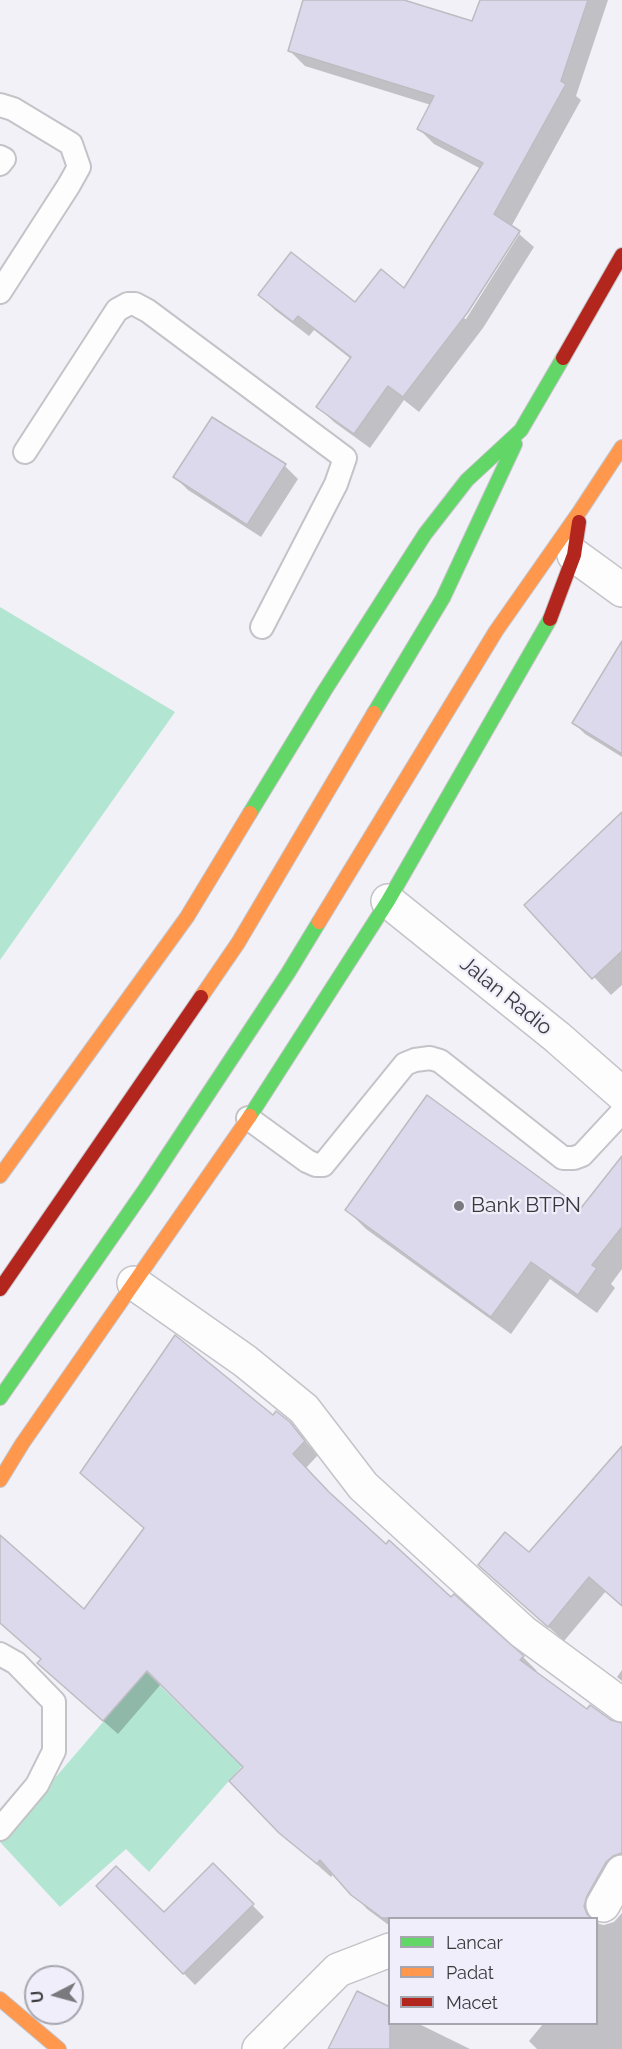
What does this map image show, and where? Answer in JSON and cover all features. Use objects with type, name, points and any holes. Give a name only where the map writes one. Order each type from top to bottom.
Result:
[{"type":"highway","points":[[0,1289],[238,944],[443,598],[521,430],[622,255]]},
{"type":"highway","points":[[0,1176],[187,917],[325,690],[425,534],[467,480],[521,430]]},
{"type":"highway","points":[[0,1398],[146,1188],[288,973],[496,631],[622,447]]},
{"type":"highway","points":[[0,1480],[22,1444],[248,1118],[388,901],[551,617],[574,555],[580,511]]},
{"type":"highway","points":[[0,1453],[22,1444]]},
{"type":"highway","points":[[0,1999],[59,2049]]},
{"type":"street","points":[[574,555],[622,590]]},
{"type":"street","name":"Jalan Radio","points":[[388,901],[557,1037],[622,1094]]},
{"type":"street","points":[[134,1283],[245,1361],[304,1409],[363,1486],[523,1632],[622,1705]]},
{"type":"street","points":[[603,1905],[622,1872]]},
{"type":"street","points":[[259,2049],[338,1970],[388,1951]]},
{"type":"lane","points":[[0,105],[13,109],[71,144],[79,167],[0,292]]},
{"type":"lane","points":[[0,157],[4,159],[0,165]]},
{"type":"lane","points":[[25,452],[117,310],[128,304],[135,304],[148,310],[345,458],[336,484],[262,627]]},
{"type":"lane","points":[[248,1118],[307,1161],[323,1165],[405,1064],[430,1058],[440,1061],[563,1158],[582,1155],[622,1112]]},
{"type":"lane","points":[[0,1654],[16,1662],[54,1702],[54,1751],[37,1785],[0,1828]]},
{"type":"green space","points":[[0,607],[175,712],[0,960]]},
{"type":"green space","points":[[146,1672],[242,1766],[149,1872],[126,1849],[60,1907],[0,1842]]},
{"type":"building","points":[[303,0],[404,0],[472,21],[480,0],[588,0],[561,81],[566,84],[494,214],[520,231],[468,312],[403,397],[388,386],[354,434],[316,407],[351,357],[298,316],[293,322],[258,295],[291,252],[355,302],[381,269],[404,288],[483,163],[417,129],[434,96],[288,51]]},
{"type":"building","points":[[212,417],[286,464],[247,525],[173,477]]},
{"type":"building","points":[[622,641],[622,754],[572,723]]},
{"type":"building","points":[[622,812],[622,951],[592,979],[524,905]]},
{"type":"building","name":"Bank BTPN","points":[[427,1095],[581,1208],[622,1156],[622,1227],[592,1265],[597,1268],[578,1295],[531,1262],[491,1317],[345,1210]]},
{"type":"building","points":[[175,1335],[273,1415],[276,1411],[290,1422],[305,1441],[293,1454],[329,1492],[386,1544],[389,1540],[451,1597],[454,1594],[524,1656],[520,1660],[587,1709],[590,1705],[611,1720],[622,1723],[622,1853],[606,1862],[587,1896],[584,1906],[590,1917],[382,1918],[351,1895],[320,1860],[317,1864],[279,1833],[229,1781],[243,1767],[147,1671],[103,1721],[37,1663],[41,1659],[0,1623],[0,1535],[84,1609],[144,1528],[80,1473]]},
{"type":"building","points":[[622,1446],[622,1606],[589,1577],[548,1627],[478,1565],[505,1532],[529,1552]]},
{"type":"building","points":[[213,1863],[254,1904],[183,1974],[96,1886],[116,1866],[164,1912]]},
{"type":"building","points":[[357,1991],[388,2006],[390,2049],[328,2049]]},
{"type":"traffic: fast","points":[[250,813],[325,690],[425,534],[467,480],[521,430],[563,358]]},
{"type":"traffic: fast","points":[[374,713],[443,598],[515,444]]},
{"type":"traffic: fast","points":[[250,1116],[388,901],[550,619]]},
{"type":"traffic: fast","points":[[0,1398],[146,1188],[288,973],[319,922]]},
{"type":"traffic: slow","points":[[319,922],[496,631],[622,447]]},
{"type":"traffic: slow","points":[[201,997],[238,943],[374,713]]},
{"type":"traffic: slow","points":[[0,1176],[187,917],[250,813]]},
{"type":"traffic: slow","points":[[0,1480],[22,1444],[250,1116]]},
{"type":"traffic: slow","points":[[0,1999],[59,2049]]},
{"type":"traffic: jam","points":[[563,358],[622,255]]},
{"type":"traffic: jam","points":[[550,619],[574,555],[579,522]]},
{"type":"traffic: jam","points":[[0,1289],[201,997]]},
{"type":"place","name":"Bank BTPN","points":[[459,1206]]}]
